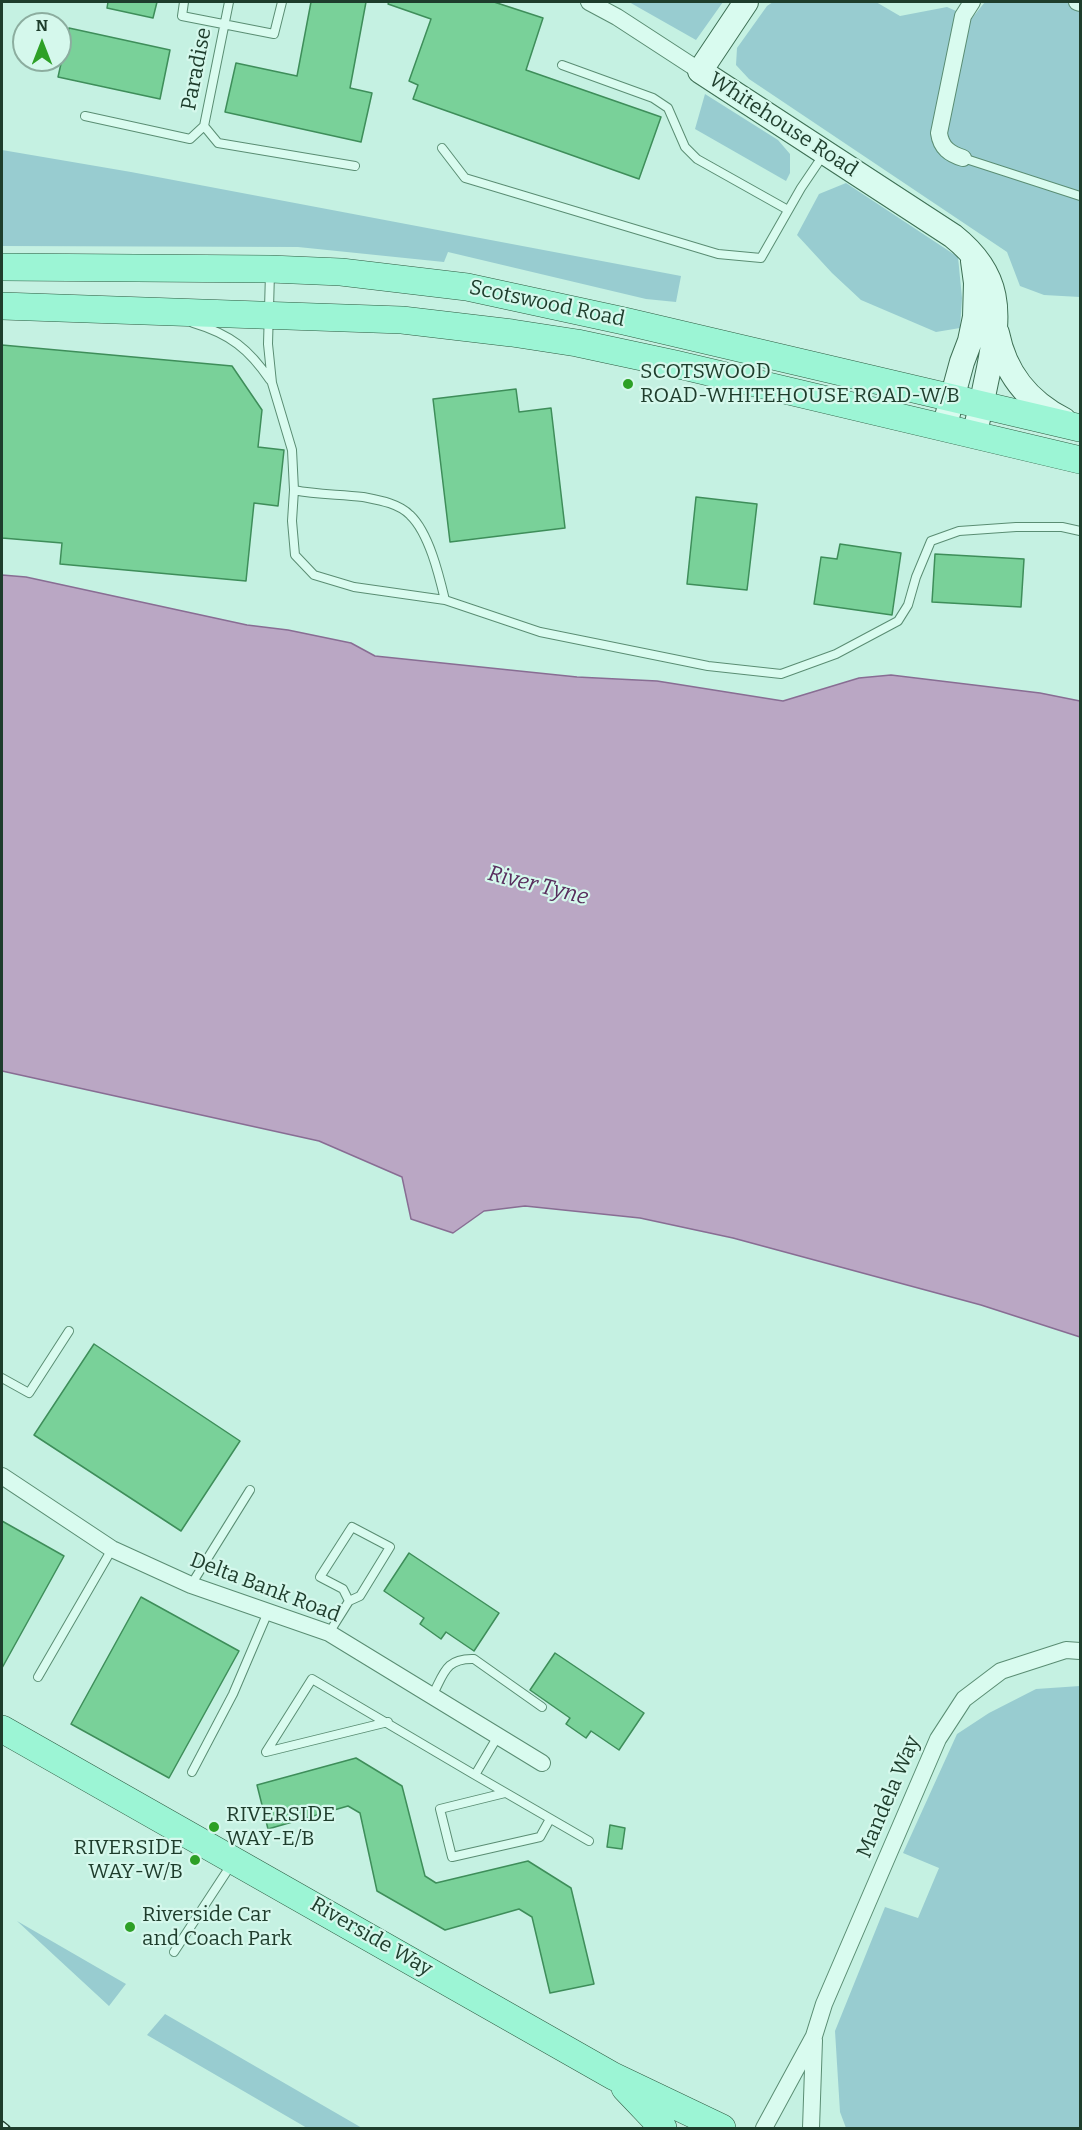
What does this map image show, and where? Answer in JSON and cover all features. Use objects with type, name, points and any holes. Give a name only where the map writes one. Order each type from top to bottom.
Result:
[{"type":"main road","points":[[700,71],[746,2]]},
{"type":"main road","name":"Whitehouse Road","points":[[700,71],[953,236],[981,266],[993,288],[997,316],[982,404],[974,435]]},
{"type":"main road","points":[[944,428],[975,317],[976,283],[972,255]]},
{"type":"main road","name":"Scotswood Road","points":[[2,267],[270,269],[341,272],[467,286],[1078,427]]},
{"type":"main road","name":"Scotswood Road","points":[[2,306],[402,320],[577,343],[1080,460]]},
{"type":"main road","points":[[996,330],[1000,352],[1013,376],[1031,399],[1049,413],[1078,427]]},
{"type":"main road","name":"Riverside Way","points":[[2,1729],[614,2076]]},
{"type":"main road","points":[[614,2076],[663,2128]]},
{"type":"main road","points":[[614,2076],[722,2128]]},
{"type":"street","name":"Whitehouse Road","points":[[589,2],[617,17],[700,71]]},
{"type":"street","points":[[963,158],[947,151],[939,133],[963,16],[972,2]]},
{"type":"street","name":"Delta Bank Road","points":[[2,1476],[112,1549],[191,1586],[329,1633],[542,1762]]},
{"type":"street","name":"Mandela Way","points":[[764,2128],[814,2036],[824,2004],[938,1739],[964,1699],[1001,1671],[1066,1650],[1080,1651]]},
{"type":"street","name":"Mandela Way","points":[[811,2128],[814,2036]]},
{"type":"lane","points":[[184,2],[182,16],[274,34],[282,2]]},
{"type":"lane","name":"Paradise","points":[[85,116],[190,139],[204,126],[229,2]]},
{"type":"lane","points":[[562,65],[653,98],[668,108],[685,147],[697,159],[788,210]]},
{"type":"lane","points":[[204,126],[218,144],[355,166]]},
{"type":"lane","points":[[442,148],[465,178],[718,254],[761,258],[824,154]]},
{"type":"lane","points":[[963,158],[1080,196]]},
{"type":"lane","points":[[270,269],[268,344],[272,383],[291,450],[295,555],[314,575],[354,587],[445,600],[540,632],[708,666],[781,674],[836,654],[898,621],[908,605],[916,577],[931,541],[959,531],[1016,526],[1062,527],[1080,531]]},
{"type":"lane","points":[[138,310],[206,327],[230,338],[257,360],[272,383]]},
{"type":"lane","points":[[294,490],[312,494],[363,497],[389,503],[410,514],[435,559],[445,600]]},
{"type":"lane","points":[[2,1378],[28,1393],[69,1331]]},
{"type":"lane","points":[[191,1586],[250,1490]]},
{"type":"lane","points":[[329,1633],[349,1601],[360,1596],[390,1547],[352,1527],[321,1576],[343,1589],[349,1601]]},
{"type":"lane","points":[[38,1677],[112,1549]]},
{"type":"lane","points":[[192,1772],[233,1694],[268,1612]]},
{"type":"lane","points":[[432,1696],[449,1665],[460,1659],[474,1659],[542,1707]]},
{"type":"lane","points":[[388,1722],[266,1752],[312,1679],[388,1722],[589,1841]]},
{"type":"lane","points":[[475,1775],[498,1736]]},
{"type":"lane","points":[[505,1793],[440,1809],[452,1857],[540,1837],[550,1819]]},
{"type":"lane","points":[[174,1952],[235,1860]]},
{"type":"shaded area","points":[[629,2],[723,2],[696,40]]},
{"type":"shaded area","points":[[773,2],[876,2],[900,16],[947,7],[972,18],[985,2],[1080,2],[1080,297],[1044,295],[1020,286],[1007,252],[749,79],[736,65],[737,48],[767,6]]},
{"type":"shaded area","points":[[705,94],[778,140],[790,154],[790,173],[786,181],[695,129]]},
{"type":"shaded area","points":[[2,150],[131,172],[681,276],[676,302],[646,299],[448,252],[444,262],[298,247],[2,246]]},
{"type":"shaded area","points":[[846,183],[958,257],[962,298],[960,328],[936,332],[861,300],[797,235],[819,194]]},
{"type":"shaded area","points":[[1080,1686],[1080,2128],[846,2128],[840,2112],[835,2031],[885,1907],[918,1918],[939,1868],[903,1853],[957,1734],[989,1713],[1036,1689]]},
{"type":"shaded area","points":[[17,1921],[126,1984],[109,2006]]},
{"type":"shaded area","points":[[165,2014],[362,2128],[307,2128],[147,2035]]},
{"type":"water","name":"River Tyne","points":[[2,575],[26,577],[247,625],[288,630],[351,643],[375,656],[577,677],[657,681],[783,701],[859,678],[891,675],[1040,693],[1080,701],[1080,1337],[981,1305],[733,1238],[640,1218],[525,1206],[484,1211],[453,1233],[411,1219],[402,1177],[319,1141],[2,1071]]},
{"type":"building","points":[[108,2],[157,2],[153,18],[107,8]]},
{"type":"building","points":[[311,2],[366,2],[350,88],[372,93],[361,142],[225,112],[236,63],[297,76]]},
{"type":"building","points":[[389,2],[494,2],[543,18],[526,70],[661,117],[639,179],[413,99],[418,85],[409,81],[431,19],[388,4]]},
{"type":"building","points":[[72,29],[170,50],[160,99],[58,77],[59,72],[72,72]]},
{"type":"building","points":[[2,345],[232,366],[262,410],[258,447],[284,450],[278,506],[254,503],[246,581],[60,564],[62,543],[2,538]]},
{"type":"building","points":[[516,389],[519,412],[551,408],[565,528],[450,542],[433,399]]},
{"type":"building","points":[[696,497],[757,504],[747,590],[687,584]]},
{"type":"building","points":[[840,544],[901,553],[892,615],[814,604],[821,557],[837,559]]},
{"type":"building","points":[[935,554],[1024,559],[1021,607],[932,602]]},
{"type":"building","points":[[94,1344],[240,1441],[181,1531],[34,1435]]},
{"type":"building","points":[[2,1521],[64,1556],[2,1668]]},
{"type":"building","points":[[409,1553],[499,1613],[474,1651],[446,1632],[441,1639],[420,1624],[424,1618],[384,1591]]},
{"type":"building","points":[[141,1597],[239,1651],[169,1778],[71,1724]]},
{"type":"building","points":[[555,1653],[644,1713],[619,1750],[591,1731],[586,1738],[566,1724],[570,1718],[530,1690]]},
{"type":"building","points":[[356,1758],[402,1786],[425,1876],[436,1883],[528,1861],[571,1888],[594,1984],[550,1993],[532,1917],[519,1909],[445,1930],[377,1891],[360,1813],[348,1806],[268,1829],[257,1785]]},
{"type":"building","points":[[610,1825],[625,1828],[622,1849],[607,1847]]},
{"type":"railway","points":[[2,2124],[7,2128]]},
{"type":"place","name":"SCOTSWOOD ROAD-WHITEHOUSE ROAD-W/B","points":[[628,384]]},
{"type":"place","name":"RIVERSIDE WAY-E/B","points":[[214,1827]]},
{"type":"place","name":"RIVERSIDE WAY-W/B","points":[[195,1860]]},
{"type":"place","name":"Riverside Car and Coach Park","points":[[130,1927]]}]
